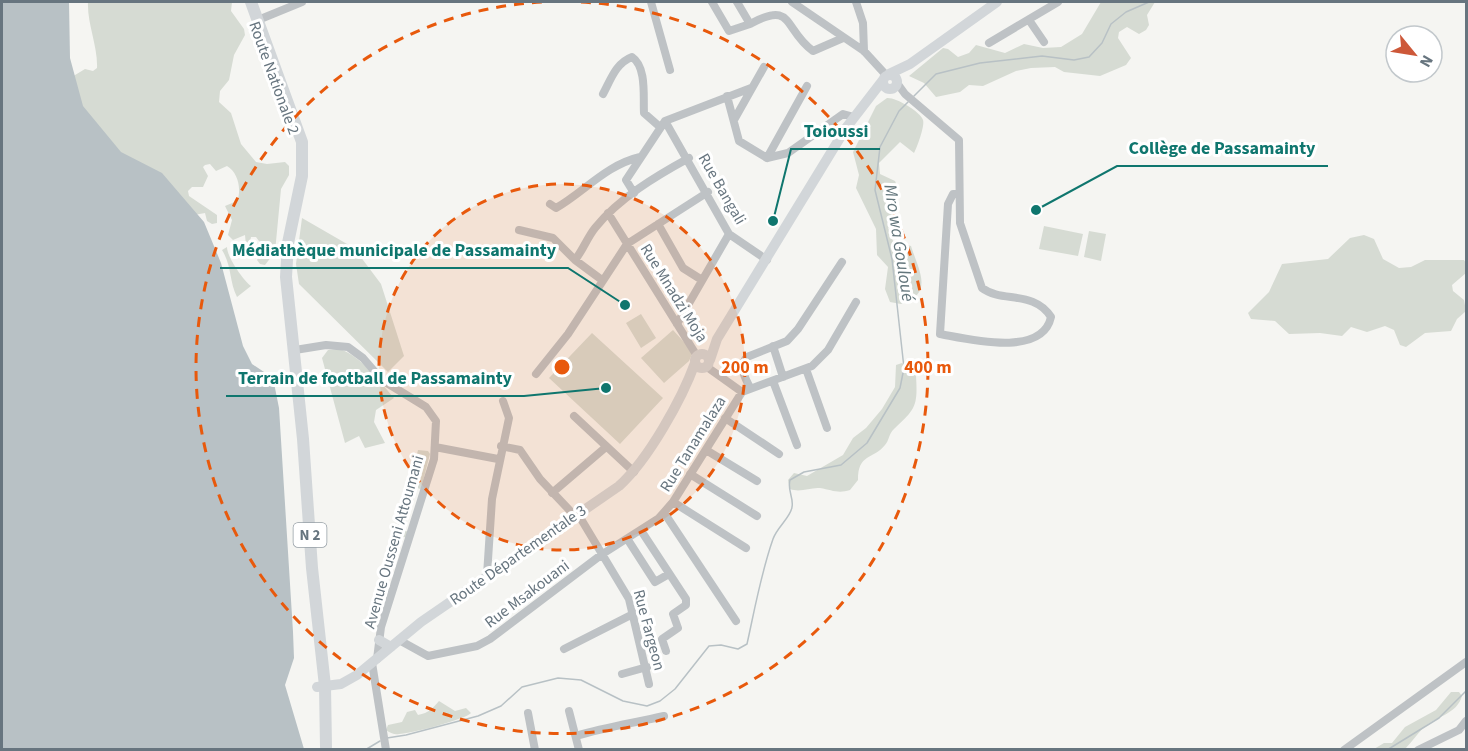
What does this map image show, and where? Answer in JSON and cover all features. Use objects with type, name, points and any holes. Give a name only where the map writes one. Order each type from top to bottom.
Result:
[{"type":"main road","name":"Route Nationale 2","points":[[249,2],[293,114],[302,154],[302,181],[289,233],[285,270],[296,350]]},
{"type":"main road","name":"Route Nationale 2","points":[[249,2],[263,52],[302,154]]},
{"type":"main road","name":"Route Départementale 3","points":[[321,687],[343,683],[374,662],[395,643],[487,575],[619,486],[634,472],[854,117],[871,98],[910,64],[996,2]]},
{"type":"main road","name":"N 2","points":[[263,52],[278,73]]},
{"type":"main road","name":"N 2","points":[[296,350],[318,631],[314,654],[321,687]]},
{"type":"main road","points":[[379,640],[395,643]]},
{"type":"main road","points":[[321,687],[327,748]]},
{"type":"street","points":[[258,20],[302,2]]},
{"type":"street","points":[[651,2],[670,70]]},
{"type":"street","points":[[712,2],[729,31],[750,24],[770,13],[776,13],[785,19],[806,46],[813,51],[843,38]]},
{"type":"street","points":[[737,2],[750,24]]},
{"type":"street","points":[[792,2],[864,51],[890,82],[959,140],[960,224],[982,288],[989,293],[1012,294],[1039,304],[1051,317],[1050,325],[1028,339],[1010,344],[940,334],[948,204],[953,194],[959,194]]},
{"type":"street","points":[[989,43],[1058,2]]},
{"type":"street","points":[[859,3],[863,22],[864,51]]},
{"type":"street","points":[[1029,20],[1044,42]]},
{"type":"street","name":"Rue Bangali","points":[[603,94],[612,81],[616,68],[632,57],[637,60],[643,80],[644,114],[662,124],[689,158],[729,234],[767,260]]},
{"type":"street","points":[[734,120],[764,67]]},
{"type":"street","points":[[767,158],[807,86]]},
{"type":"street","points":[[634,193],[626,180],[662,124],[727,96],[752,88]]},
{"type":"street","points":[[727,96],[739,141],[767,158],[788,153],[843,114],[854,117]]},
{"type":"street","points":[[550,204],[556,208],[614,168],[640,157]]},
{"type":"street","points":[[575,260],[608,213],[662,173],[689,158]]},
{"type":"street","points":[[536,374],[568,334],[627,244],[708,192]]},
{"type":"street","name":"Rue Mnadzi Moja","points":[[608,213],[677,324],[703,361]]},
{"type":"street","points":[[658,224],[683,268],[702,280]]},
{"type":"street","points":[[519,230],[553,238],[575,260],[602,280]]},
{"type":"street","points":[[677,324],[729,234]]},
{"type":"street","points":[[746,390],[742,371],[743,362],[773,346],[787,342],[842,262]]},
{"type":"street","name":"Rue Tanamalaza","points":[[601,555],[642,532],[665,513],[725,418],[746,390],[806,369],[828,350],[856,302]]},
{"type":"street","name":"Avenue Ousseni Attoumani","points":[[296,350],[332,345],[348,347],[382,380],[430,411],[437,426],[435,447],[420,507],[381,627],[374,662],[386,750]]},
{"type":"street","points":[[773,346],[783,377]]},
{"type":"street","points":[[703,361],[746,390]]},
{"type":"street","points":[[806,369],[827,428]]},
{"type":"street","points":[[772,381],[797,445]]},
{"type":"street","points":[[487,575],[490,509],[498,459],[509,418],[503,401]]},
{"type":"street","points":[[574,416],[634,472]]},
{"type":"street","points":[[725,418],[778,453]]},
{"type":"street","name":"Rue Fargeon","points":[[501,446],[520,450],[552,493],[576,515],[594,538],[601,555],[622,585],[647,667],[649,684]]},
{"type":"street","points":[[435,447],[498,459]]},
{"type":"street","points":[[552,493],[606,447]]},
{"type":"street","points":[[706,450],[758,481]]},
{"type":"street","points":[[690,474],[757,516]]},
{"type":"street","points":[[673,502],[746,548]]},
{"type":"street","points":[[665,513],[736,621]]},
{"type":"street","points":[[642,532],[686,599],[686,605],[673,615],[678,628],[662,639],[666,651]]},
{"type":"street","points":[[628,540],[655,582],[669,574]]},
{"type":"street","name":"Rue Msakouani","points":[[395,643],[428,656],[477,646],[601,555]]},
{"type":"street","points":[[564,649],[632,615]]},
{"type":"street","points":[[1344,750],[1467,662]]},
{"type":"street","points":[[622,674],[647,667]]},
{"type":"street","points":[[568,711],[578,749]]},
{"type":"street","points":[[528,713],[535,750]]},
{"type":"street","points":[[576,736],[617,724],[630,724],[664,716]]},
{"type":"street","points":[[1418,750],[1459,730],[1467,720]]},
{"type":"shaded area","points":[[2,2],[69,2],[70,58],[83,106],[121,152],[162,173],[204,222],[221,263],[243,346],[252,364],[273,378],[279,408],[293,632],[294,658],[285,685],[304,749],[2,749]]},
{"type":"shaded area","points":[[88,2],[232,2],[231,11],[244,29],[245,35],[234,55],[229,80],[220,91],[219,102],[231,113],[241,144],[256,162],[267,164],[285,162],[289,166],[289,175],[281,189],[275,252],[265,265],[260,264],[257,260],[264,248],[256,237],[251,237],[247,256],[245,235],[233,240],[228,235],[232,220],[225,206],[237,201],[239,192],[238,182],[231,169],[227,166],[216,171],[210,164],[205,165],[203,167],[208,176],[203,187],[192,187],[188,191],[189,196],[217,215],[217,223],[212,224],[207,221],[205,213],[194,215],[42,95],[85,69],[93,71],[97,68]]},
{"type":"shaded area","points":[[1101,2],[1155,2],[1147,15],[1149,25],[1146,30],[1139,34],[1127,27],[1119,32],[1118,38],[1131,58],[1126,65],[1100,76],[1064,72],[1055,67],[1031,68],[1016,71],[983,86],[969,85],[960,92],[936,97],[924,83],[909,76],[943,48],[958,57],[969,53],[976,45],[1005,53],[1024,44],[1043,48],[1061,47],[1082,34]]},
{"type":"shaded area","points":[[887,98],[907,105],[923,120],[914,153],[900,142],[879,163],[880,174],[895,181],[898,188],[892,201],[896,221],[888,228],[893,241],[911,246],[920,272],[921,287],[918,294],[901,304],[890,302],[885,289],[888,267],[877,255],[876,229],[856,188],[859,175],[853,152],[876,106]]},
{"type":"shaded area","points":[[302,218],[354,248],[381,284],[404,356],[388,372],[299,284],[296,264]]},
{"type":"shaded area","points":[[1044,226],[1083,234],[1078,256],[1039,249]]},
{"type":"shaded area","points":[[1089,231],[1106,234],[1101,261],[1084,257]]},
{"type":"shaded area","points":[[1364,235],[1374,239],[1383,259],[1399,268],[1411,267],[1425,260],[1464,260],[1466,273],[1452,285],[1453,291],[1464,300],[1466,311],[1457,319],[1451,331],[1425,333],[1406,347],[1400,345],[1394,330],[1385,326],[1367,332],[1351,327],[1342,336],[1320,333],[1289,334],[1275,321],[1251,319],[1248,313],[1269,292],[1282,264],[1328,259],[1350,238]]},
{"type":"shaded area","points":[[227,247],[236,268],[251,286],[237,297],[222,250]]},
{"type":"shaded area","points":[[641,314],[656,338],[641,348],[626,323]]},
{"type":"shaded area","points":[[673,330],[693,352],[689,361],[664,383],[641,358]]},
{"type":"shaded area","points":[[592,333],[663,398],[620,444],[549,378]]},
{"type":"shaded area","points":[[340,349],[363,364],[394,398],[376,410],[374,422],[385,443],[365,448],[359,436],[345,443],[322,358],[328,350]]},
{"type":"shaded area","points":[[902,363],[916,376],[914,407],[892,431],[885,445],[863,461],[858,480],[850,490],[838,492],[820,488],[790,489],[788,480],[794,473],[807,476],[843,455],[853,438],[866,428],[882,409],[895,387],[896,365]]},
{"type":"shaded area","points":[[418,450],[428,451],[430,454],[421,489],[417,488],[404,530],[408,532],[407,537],[392,538],[420,455],[417,454]]},
{"type":"shaded area","points":[[1451,692],[1459,692],[1462,696],[1456,707],[1424,727],[1405,749],[1374,749],[1384,743],[1392,743],[1405,727],[1436,710]]},
{"type":"shaded area","points":[[439,701],[455,711],[466,708],[471,713],[414,732],[396,734],[386,730],[388,725],[402,722],[407,712],[415,710],[418,715],[422,714]]},
{"type":"waterway","name":"Mro wa Gouloué","points":[[914,96],[936,74],[980,63],[1042,56],[1074,60],[1089,57],[1102,43],[1111,24],[1126,12],[1149,2]]},
{"type":"waterway","name":"Mro wa Gouloué","points":[[387,738],[478,716],[501,706],[522,687],[558,678],[581,680],[623,701],[647,706],[660,701],[675,689],[709,646],[721,645],[738,649],[747,644],[769,552],[775,535],[791,511],[790,480],[804,472],[841,465],[867,443],[900,388],[904,368],[892,259],[875,190],[880,147],[899,111],[908,102]]},
{"type":"waterway","points":[[1387,750],[1439,718],[1466,691]]},
{"type":"waterway","name":"Mro wa Gouloué","points":[[365,750],[380,741]]},
{"type":"place","name":"Collège de Passamainty","points":[[1036,210]]},
{"type":"place","name":"Toioussi","points":[[773,221]]},
{"type":"place","name":"Médiathèque municipale de Passamainty","points":[[625,305]]},
{"type":"place","name":"Terrain de football de Passamainty","points":[[606,388]]}]
